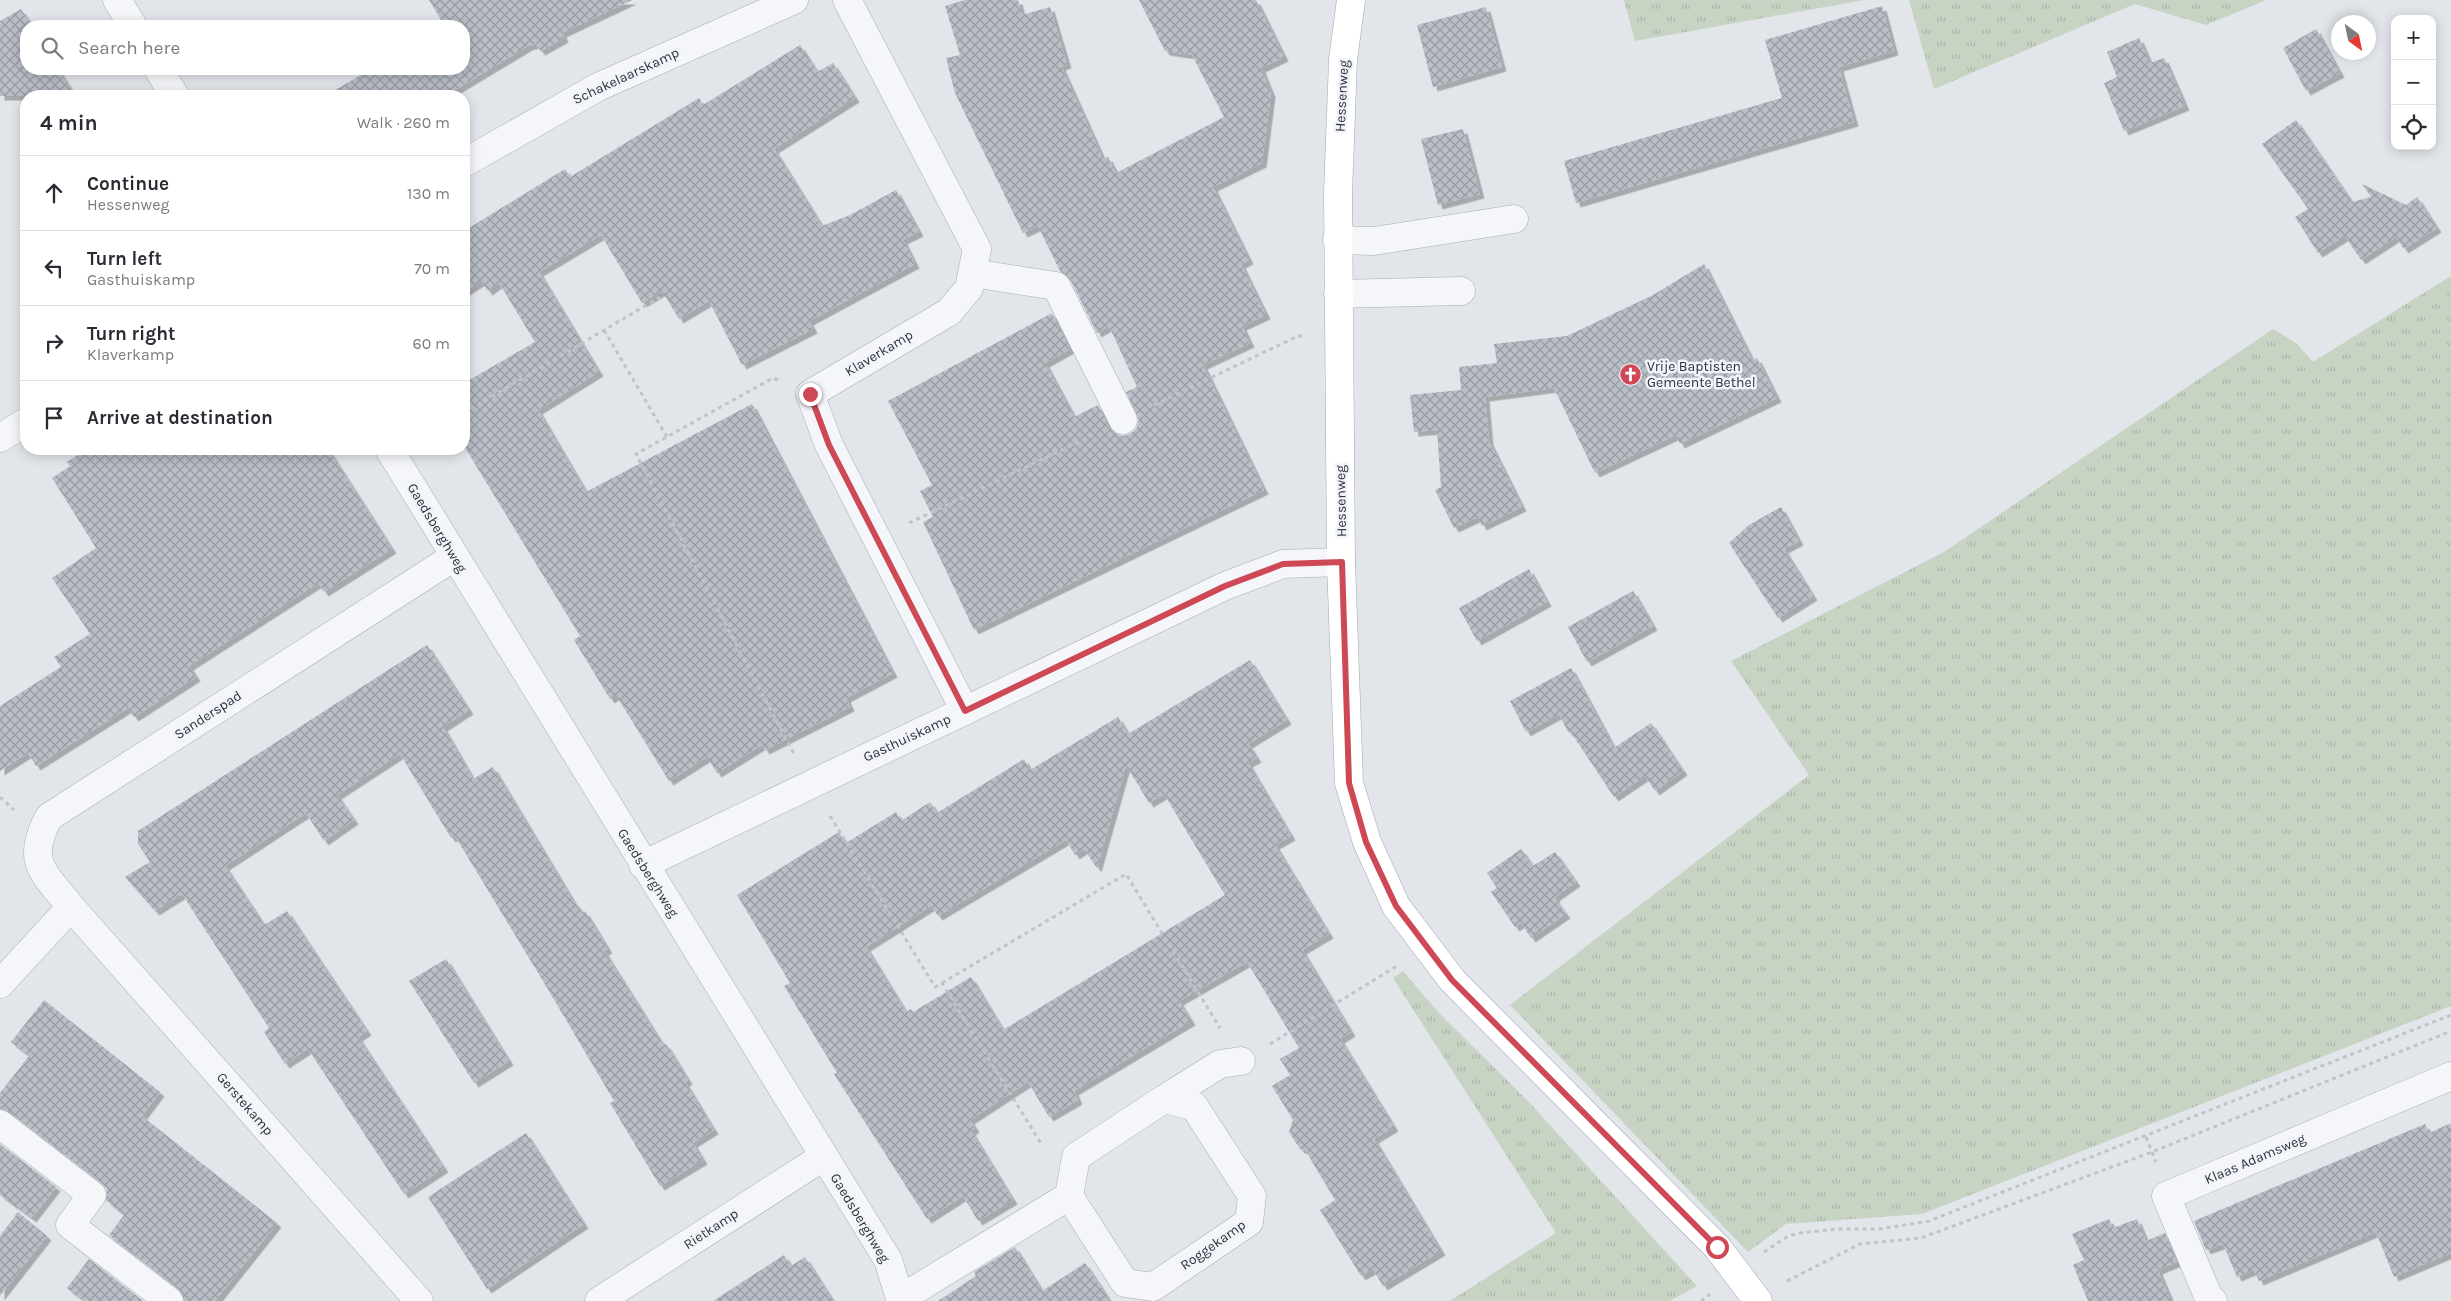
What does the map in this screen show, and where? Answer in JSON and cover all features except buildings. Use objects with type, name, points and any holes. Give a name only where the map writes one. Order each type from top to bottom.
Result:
[{"type":"main road","name":"Hessenweg","points":[[1351,0],[1344,60],[1337,240],[1342,562],[1349,783],[1366,842],[1396,906],[1452,980],[1717,1247],[1758,1301]]},
{"type":"street","points":[[117,0],[129,20]]},
{"type":"street","name":"Schakelaarskamp","points":[[470,160],[598,87],[794,0]]},
{"type":"street","name":"Klaverkamp","points":[[811,393],[949,312],[969,288],[977,249],[847,0]]},
{"type":"street","points":[[162,75],[171,90]]},
{"type":"street","points":[[1337,240],[1374,241],[1514,219]]},
{"type":"street","points":[[972,273],[1056,286],[1123,420]]},
{"type":"street","points":[[1338,294],[1461,291]]},
{"type":"street","points":[[811,393],[829,445],[965,711]]},
{"type":"street","points":[[0,438],[20,426]]},
{"type":"street","name":"Gaedsberghweg","points":[[393,455],[643,865],[888,1260],[901,1300]]},
{"type":"street","name":"Sanderspad","points":[[71,907],[42,870],[36,852],[40,835],[50,817],[454,557]]},
{"type":"street","name":"Gasthuiskamp","points":[[643,865],[1225,586],[1283,564],[1342,562]]},
{"type":"street","points":[[0,984],[71,907]]},
{"type":"street","name":"Gerstekamp","points":[[71,907],[419,1301]]},
{"type":"street","points":[[901,1300],[1069,1196],[1076,1157],[1220,1064],[1241,1061]]},
{"type":"street","name":"Klaas Adamsweg","points":[[2213,1301],[2208,1296],[2166,1196],[2451,1076]]},
{"type":"street","name":"Roggekamp","points":[[1069,1196],[1125,1283],[1153,1287],[1249,1222],[1252,1196],[1194,1106],[1164,1100]]},
{"type":"street","points":[[0,1124],[92,1196],[70,1225],[169,1301]]},
{"type":"street","name":"Rietkamp","points":[[599,1301],[823,1157]]},
{"type":"path","points":[[470,409],[660,296]]},
{"type":"path","points":[[604,330],[667,437]]},
{"type":"path","points":[[811,393],[773,378],[636,454],[810,785],[936,987],[1126,874],[1241,1061],[1428,948]]},
{"type":"path","points":[[942,983],[1048,1155],[1076,1157]]},
{"type":"path","points":[[1701,1301],[1788,1236],[1838,1229],[1879,1229],[1929,1220],[2451,1015]]},
{"type":"path","points":[[1781,1285],[1826,1259],[1860,1244],[1921,1238],[2152,1152],[2451,1031]]},
{"type":"green space","points":[[1624,0],[1864,0],[1635,41]]},
{"type":"green space","points":[[1909,0],[2266,0],[2206,25],[2135,4],[1934,89]]},
{"type":"green space","points":[[2451,276],[2451,1006],[1922,1214],[1786,1224],[1748,1252],[1510,1005],[1809,775],[1731,661],[1944,552],[2273,329],[2296,343],[2313,362]]},
{"type":"green space","points":[[1403,971],[1438,1012],[1527,1100],[1697,1286],[1670,1301],[1450,1301],[1556,1233],[1393,978]]},
{"type":"place","name":"Vrije Baptisten Gemeente Bethel","points":[[1631,374]]},
{"type":"route","points":[[810,394],[829,445],[965,711],[1225,586],[1283,564],[1342,562],[1345,723],[1349,783],[1366,842],[1396,906],[1452,980],[1717,1247]]}]
